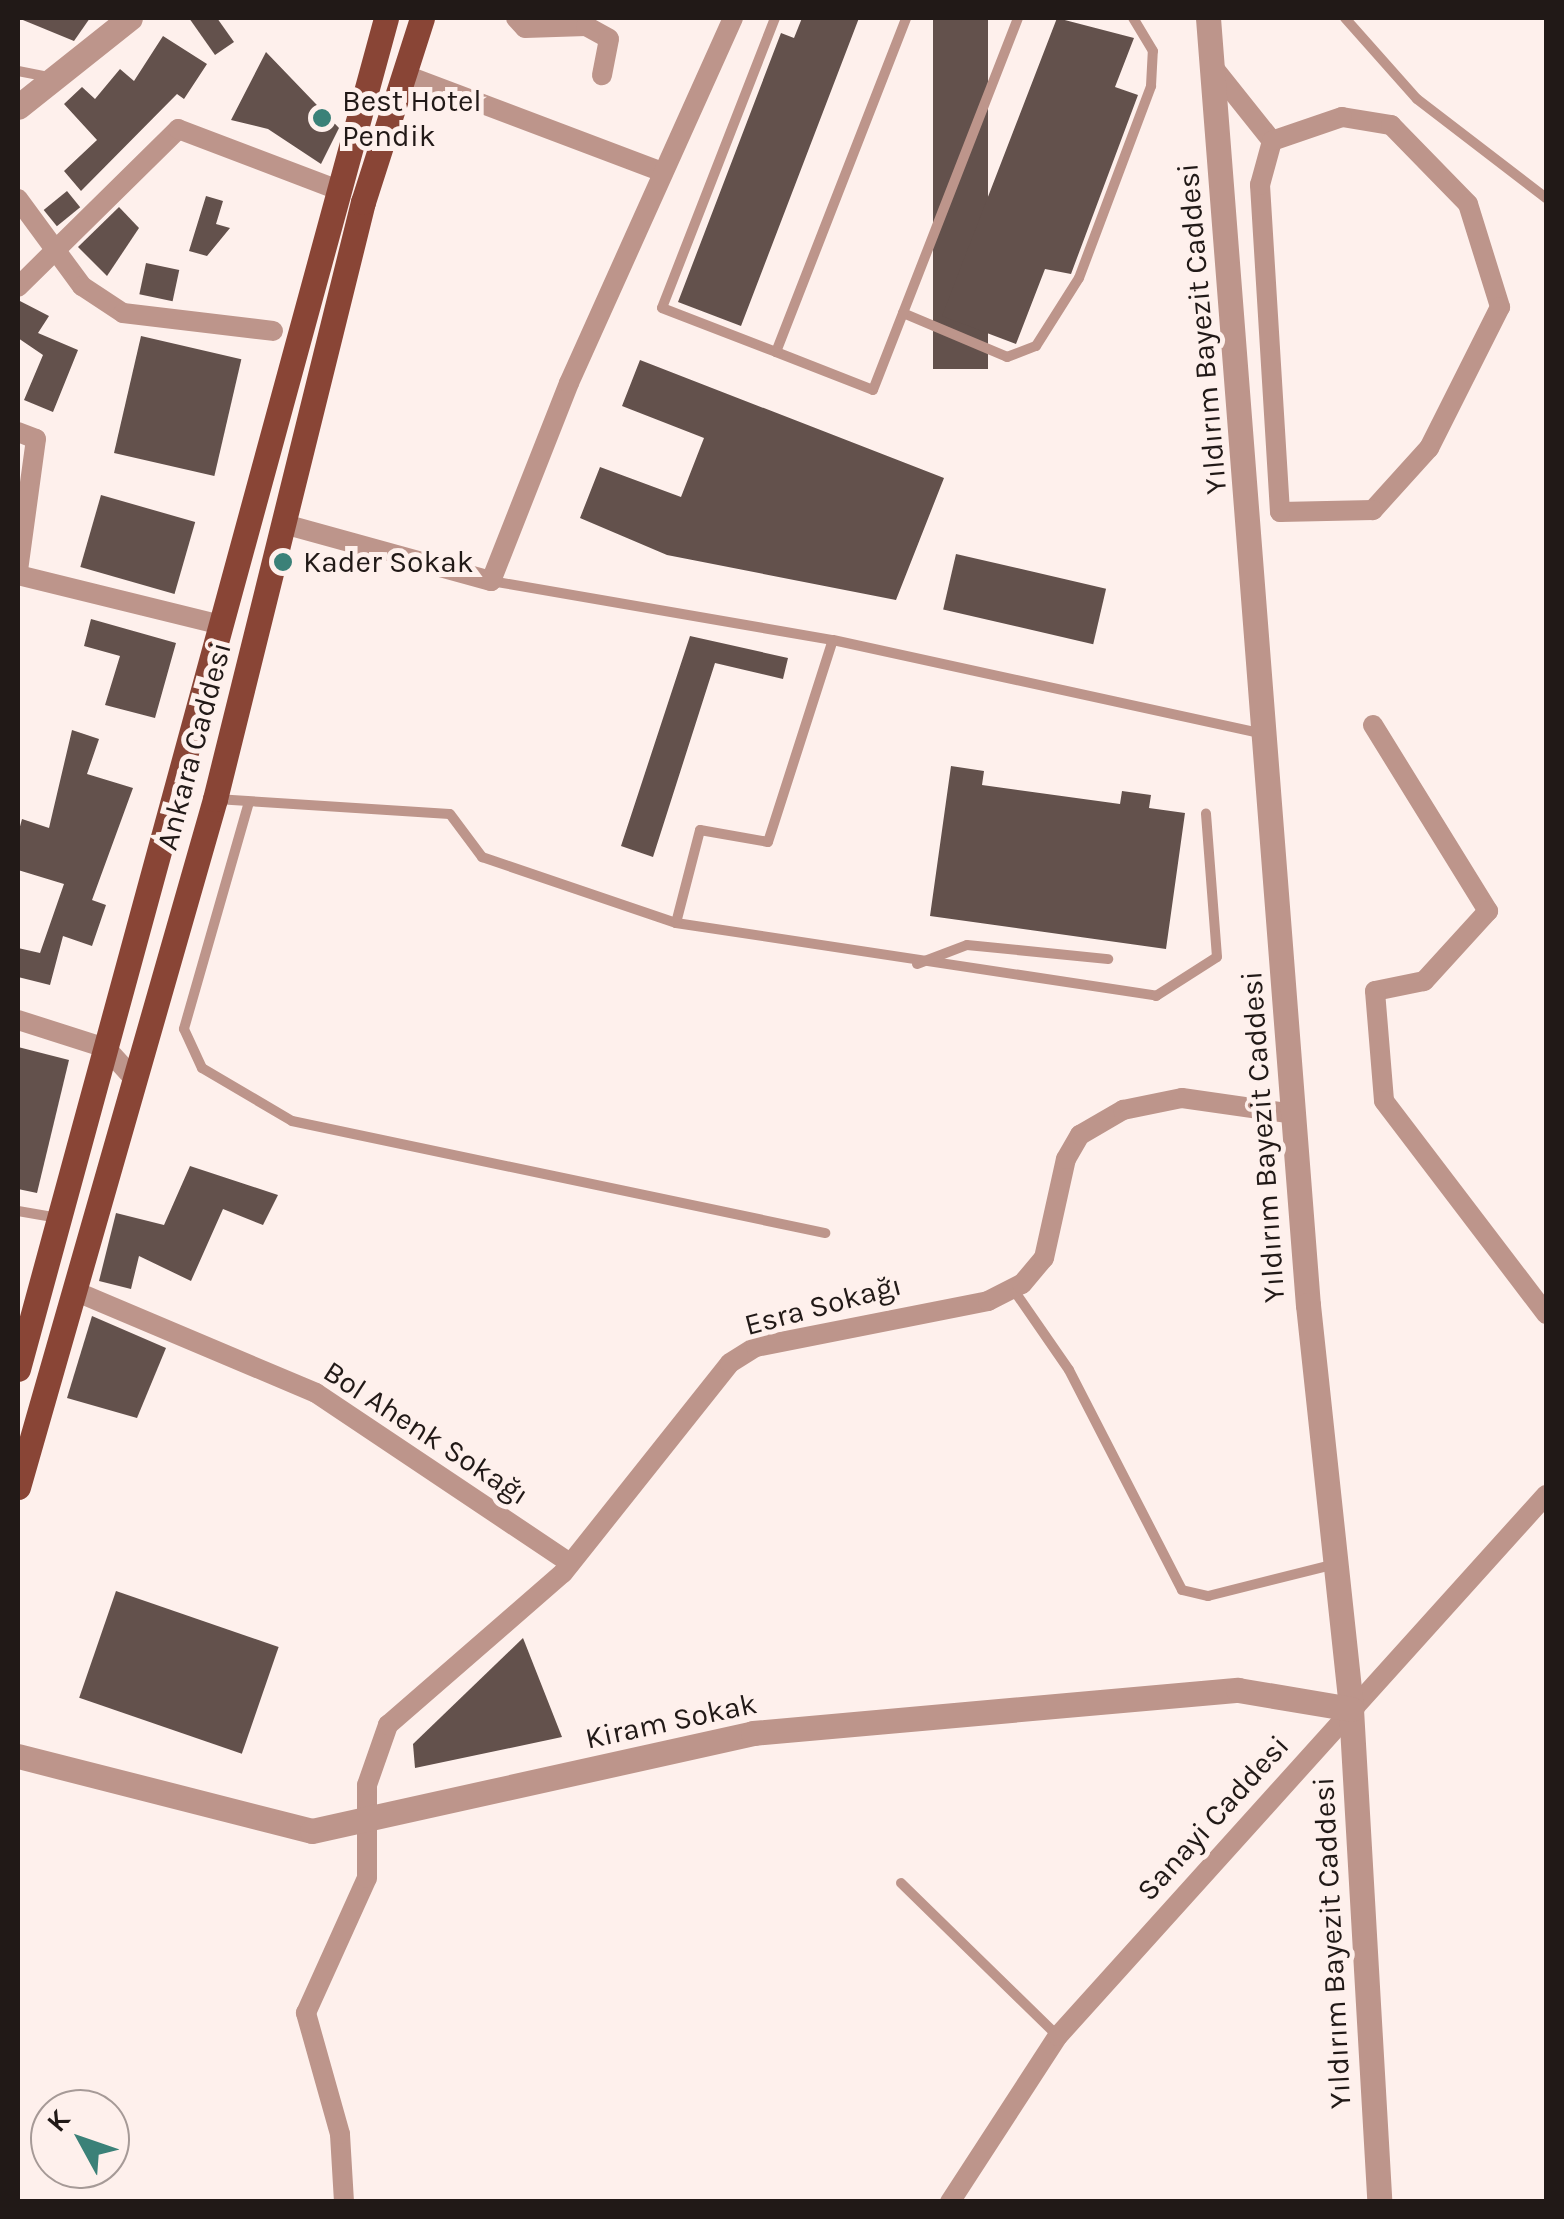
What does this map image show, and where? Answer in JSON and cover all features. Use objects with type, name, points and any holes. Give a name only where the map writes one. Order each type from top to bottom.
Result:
[{"type":"main road","name":"Ankara Caddesi","points":[[18,1368],[222,625],[290,350],[342,192],[386,18]]},
{"type":"main road","name":"Ankara Caddesi","points":[[18,1487],[77,1292],[215,799],[403,74],[422,18]]},
{"type":"street","points":[[18,107],[50,77],[130,18]]},
{"type":"street","points":[[516,18],[525,28],[586,26],[608,40],[602,75]]},
{"type":"street","points":[[284,524],[492,582],[663,172],[732,18]]},
{"type":"street","name":"Yıldırım Bayezit Caddesi","points":[[1208,18],[1294,1114],[1350,1709],[1379,2202]]},
{"type":"street","points":[[1214,67],[1272,141]]},
{"type":"street","points":[[403,74],[663,172]]},
{"type":"street","points":[[1342,117],[1391,125],[1468,204],[1500,307],[1429,448],[1373,510],[1280,512],[1260,185],[1272,141],[1342,117]]},
{"type":"street","points":[[18,287],[178,129],[342,192]]},
{"type":"street","points":[[18,198],[56,253],[123,314],[273,331]]},
{"type":"street","points":[[18,432],[36,440],[18,573],[222,625]]},
{"type":"street","points":[[1374,725],[1488,911],[1424,982],[1375,992],[1384,1100],[1546,1314]]},
{"type":"street","points":[[18,1020],[106,1048],[136,1081]]},
{"type":"street","points":[[1013,1289],[1044,1258],[1066,1159],[1096,1125],[1182,1098],[1294,1114]]},
{"type":"street","name":"Esra Sokağı","points":[[344,2202],[340,2134],[306,2013],[366,1878],[372,1758],[388,1725],[570,1564],[677,1419],[756,1347],[1013,1289]]},
{"type":"street","name":"Bol Ahenk Sokağı","points":[[77,1292],[316,1393],[570,1564]]},
{"type":"street","name":"Sanayi Caddesi","points":[[950,2202],[1058,2036],[1546,1496]]},
{"type":"street","name":"Kiram Sokak","points":[[18,1756],[312,1831],[753,1733],[1238,1690],[1350,1709]]},
{"type":"lane","points":[[775,18],[662,308],[873,390],[1018,18]]},
{"type":"lane","points":[[776,352],[906,18]]},
{"type":"lane","points":[[902,314],[1008,357],[1040,340],[1079,278],[1150,86],[1153,51],[1133,18]]},
{"type":"lane","points":[[1344,18],[1417,98],[1546,198]]},
{"type":"lane","points":[[18,70],[50,77]]},
{"type":"lane","points":[[492,582],[833,640],[1266,734]]},
{"type":"lane","points":[[676,923],[700,830],[768,842],[833,640]]},
{"type":"lane","points":[[215,799],[450,814],[482,857],[676,923],[916,964],[1156,996],[1216,958],[1206,813]]},
{"type":"lane","points":[[249,802],[184,1029],[202,1068],[292,1121],[825,1233]]},
{"type":"lane","points":[[916,964],[968,944],[1108,959]]},
{"type":"lane","points":[[18,1211],[59,1218]]},
{"type":"lane","points":[[1013,1289],[1069,1370],[1182,1590],[1208,1596],[1335,1564]]},
{"type":"lane","points":[[901,1883],[1058,2036]]},
{"type":"building","points":[[18,18],[90,18],[74,41]]},
{"type":"building","points":[[189,18],[217,18],[234,42],[215,55]]},
{"type":"building","points":[[802,18],[859,18],[741,326],[678,302],[781,33],[794,38]]},
{"type":"building","points":[[933,18],[988,18],[988,369],[933,369]]},
{"type":"building","points":[[1057,18],[1134,38],[1115,87],[1138,95],[1071,274],[1045,269],[1016,344],[942,316]]},
{"type":"building","points":[[163,36],[207,64],[184,99],[177,94],[81,191],[64,171],[97,140],[64,104],[82,87],[95,99],[120,69],[134,81]]},
{"type":"building","points":[[266,52],[339,128],[321,164],[268,129],[231,120]]},
{"type":"building","points":[[67,191],[80,207],[57,226],[44,210]]},
{"type":"building","points":[[206,196],[223,201],[216,224],[230,228],[207,256],[189,251]]},
{"type":"building","points":[[119,207],[139,228],[107,276],[78,247]]},
{"type":"building","points":[[146,263],[179,270],[173,301],[139,294]]},
{"type":"building","points":[[18,300],[49,316],[38,333],[78,350],[53,412],[24,400],[43,355],[18,338]]},
{"type":"building","points":[[141,336],[241,359],[214,476],[114,453]]},
{"type":"building","points":[[640,360],[944,478],[896,600],[667,555],[580,518],[600,467],[681,497],[704,438],[622,406]]},
{"type":"building","points":[[101,495],[195,522],[175,594],[80,567]]},
{"type":"building","points":[[956,554],[1106,589],[1093,644],[943,610]]},
{"type":"building","points":[[91,619],[176,643],[155,718],[105,705],[120,656],[84,646]]},
{"type":"building","points":[[690,636],[788,658],[783,679],[715,663],[653,857],[621,846]]},
{"type":"building","points":[[72,730],[99,739],[87,774],[133,788],[92,900],[106,905],[92,946],[63,936],[50,985],[18,977],[18,948],[40,953],[64,884],[18,870],[18,834],[22,819],[49,828]]},
{"type":"building","points":[[951,766],[984,771],[982,785],[1120,804],[1122,791],[1151,795],[1149,808],[1185,813],[1166,949],[930,916]]},
{"type":"building","points":[[18,1047],[69,1060],[37,1193],[18,1189]]},
{"type":"building","points":[[190,1166],[278,1195],[263,1225],[223,1209],[191,1281],[139,1256],[131,1289],[99,1281],[116,1213],[164,1225]]},
{"type":"building","points":[[92,1316],[166,1348],[137,1418],[67,1398]]},
{"type":"building","points":[[116,1591],[279,1647],[242,1754],[79,1698]]},
{"type":"building","points":[[523,1638],[562,1737],[415,1768],[413,1744]]},
{"type":"place","name":"Best Hotel Pendik","points":[[322,118]]},
{"type":"place","name":"Kader Sokak","points":[[283,562]]}]
